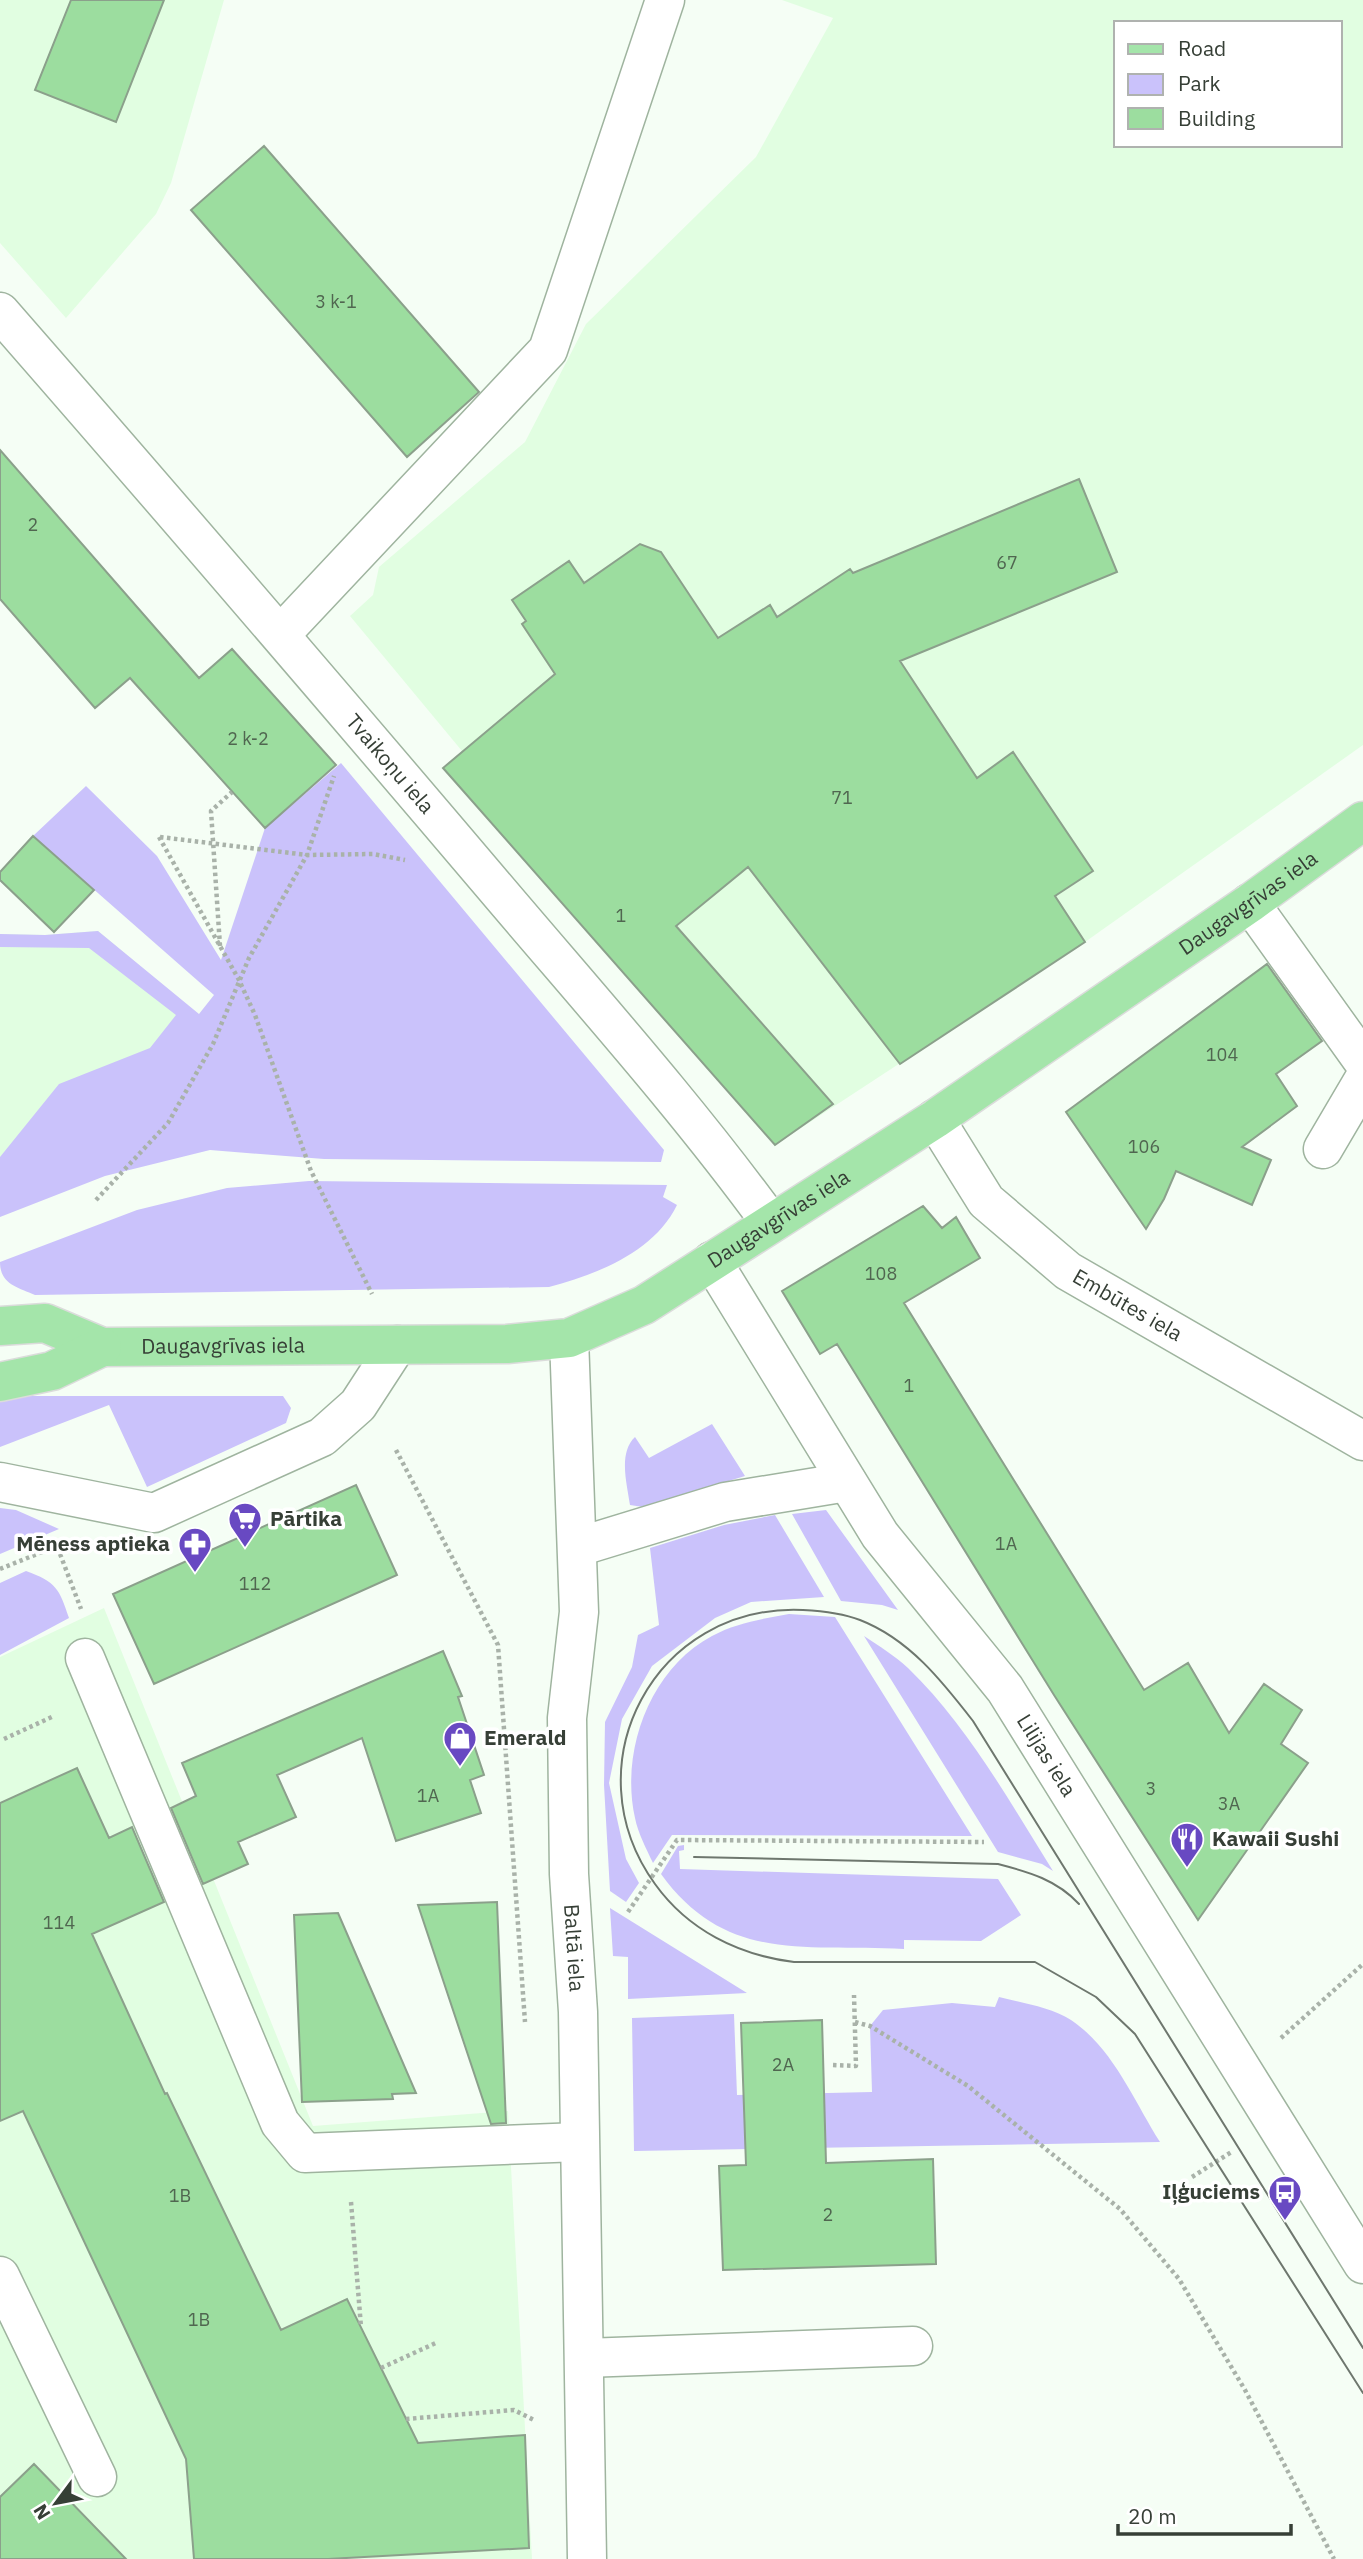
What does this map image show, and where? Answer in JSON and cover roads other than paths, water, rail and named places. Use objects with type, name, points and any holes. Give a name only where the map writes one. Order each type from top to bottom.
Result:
[{"type":"main road","name":"Daugavgrīvas iela","points":[[0,1326],[45,1323],[102,1347],[528,1343],[569,1338],[644,1305],[935,1119],[1250,903],[1363,821]]},
{"type":"main road","name":"Daugavgrīvas iela","points":[[0,1382],[52,1371],[102,1347]]},
{"type":"street","points":[[281,634],[548,350],[665,0]]},
{"type":"street","name":"Tvaikoņu iela","points":[[0,312],[281,634],[712,1144],[771,1223]]},
{"type":"street","points":[[1250,903],[1363,1061]]},
{"type":"street","points":[[1323,1149],[1363,1081]]},
{"type":"street","name":"Embūtes iela","points":[[935,1119],[986,1201],[1068,1271],[1362,1442]]},
{"type":"street","name":"Lilijas iela","points":[[712,1261],[880,1535],[1005,1689],[1363,2264]]},
{"type":"street","name":"Baltā iela","points":[[569,1338],[579,1612],[567,1718],[569,1874],[578,2012],[587,2559]]},
{"type":"street","points":[[0,1482],[154,1513],[322,1437],[358,1405],[397,1345]]},
{"type":"street","points":[[578,1547],[725,1502],[847,1482]]},
{"type":"street","points":[[85,1658],[281,2123],[305,2153],[579,2142]]},
{"type":"street","points":[[0,2276],[97,2477]]},
{"type":"street","points":[[585,2358],[913,2346]]},
{"type":"tram line","points":[[1363,2348],[973,1721],[923,1663],[894,1638],[860,1620],[803,1610],[751,1615],[705,1633],[668,1662],[641,1700],[625,1743],[621,1790],[631,1838],[655,1884],[668,1900],[683,1915],[716,1938],[773,1959],[794,1962],[1035,1962],[1096,1997],[1135,2034],[1363,2393]]},
{"type":"tram line","points":[[694,1857],[998,1864],[1052,1883],[1079,1904]]},
{"type":"place","name":"Pārtika","points":[[245,1549]]},
{"type":"place","name":"Mēness aptieka","points":[[195,1574]]},
{"type":"place","name":"Emerald","points":[[460,1768]]},
{"type":"place","name":"Kawaii Sushi","points":[[1187,1869]]},
{"type":"place","name":"Iļģuciems","points":[[1285,2222]]}]
